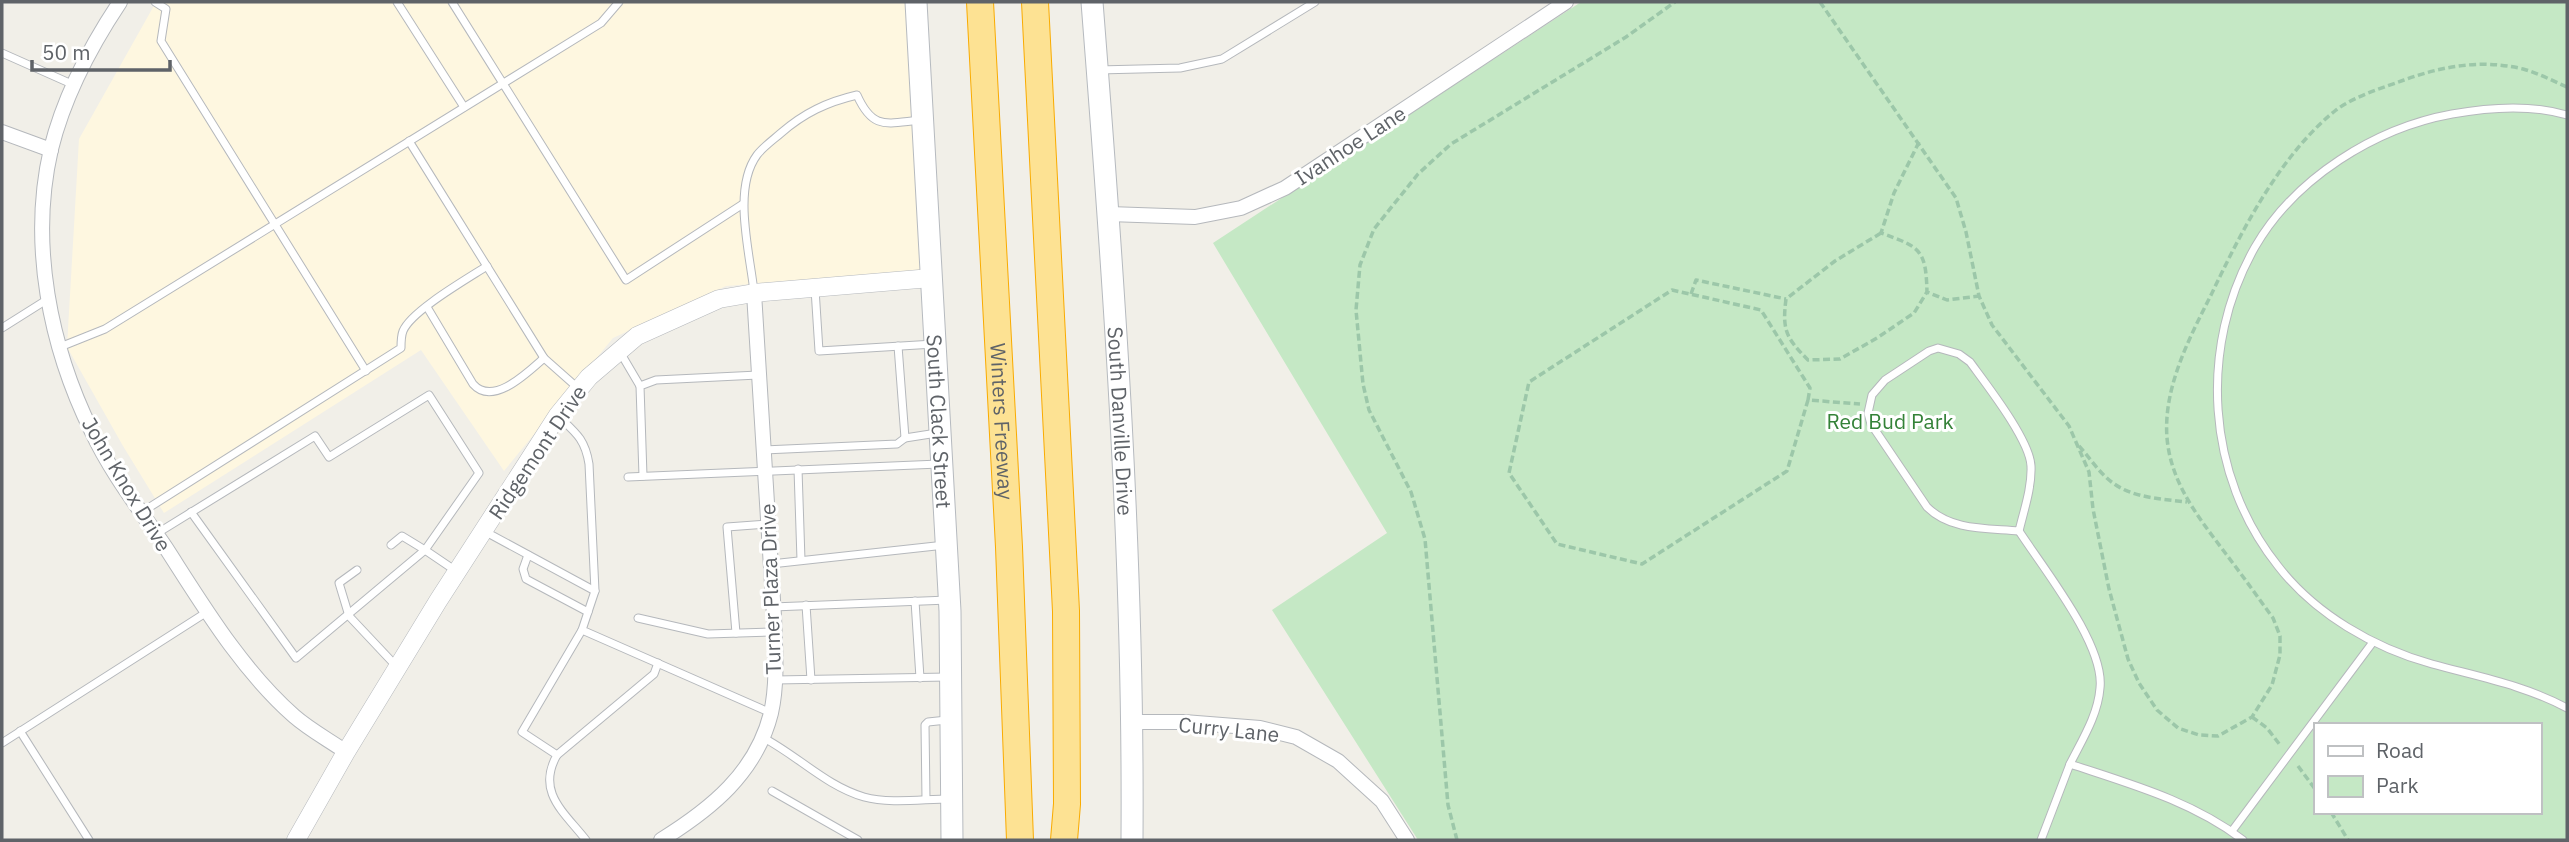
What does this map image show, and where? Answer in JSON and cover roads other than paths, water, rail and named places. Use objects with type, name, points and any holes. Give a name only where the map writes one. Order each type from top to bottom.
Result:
[{"type":"highway","name":"Winters Freeway","points":[[980,2],[1009,547],[1020,840]]},
{"type":"highway","points":[[1035,2],[1066,611],[1068,804],[1064,840]]},
{"type":"main road","name":"South Clack Street","points":[[916,2],[950,599],[952,840]]},
{"type":"main road","name":"South Danville Drive","points":[[1092,2],[1109,214],[1126,500],[1133,722],[1132,840]]},
{"type":"street","name":"John Knox Drive","points":[[121,2],[91,48],[74,85],[51,150],[43,214],[44,270],[48,299],[73,391],[93,435],[156,534],[257,680],[296,717],[346,752]]},
{"type":"street","name":"Ivanhoe Lane","points":[[1109,214],[1195,217],[1241,208],[1285,188],[1566,2]]},
{"type":"street","points":[[2,132],[51,150]]},
{"type":"street","name":"Ridgemont Drive","points":[[296,840],[346,752],[457,571],[558,415],[589,377],[637,336],[719,299],[754,293],[931,278]]},
{"type":"street","name":"Turner Plaza Drive","points":[[662,840],[678,836],[740,776],[771,713],[774,607],[754,293]]},
{"type":"street","name":"Curry Lane","points":[[1133,722],[1184,722],[1260,728],[1296,737],[1338,761],[1382,801],[1407,840]]},
{"type":"lane","points":[[155,2],[166,9]]},
{"type":"lane","points":[[173,2],[166,9],[161,41],[366,371]]},
{"type":"lane","points":[[397,2],[464,107]]},
{"type":"lane","points":[[452,2],[626,280],[744,204]]},
{"type":"lane","points":[[60,347],[105,329],[601,23],[619,2]]},
{"type":"lane","points":[[1098,70],[1180,68],[1222,59],[1315,2]]},
{"type":"lane","points":[[2,54],[74,85]]},
{"type":"lane","points":[[754,293],[744,204],[747,176],[757,156],[791,124],[811,110],[857,95],[864,111],[883,124],[923,120]]},
{"type":"lane","points":[[2567,115],[2513,107],[2465,111],[2418,122],[2374,141],[2318,177],[2282,211],[2256,246],[2234,296],[2218,370],[2216,394],[2222,442],[2235,491],[2259,541],[2278,568],[2322,610],[2373,642],[2431,664],[2518,686],[2567,708]]},
{"type":"lane","points":[[409,141],[544,358],[579,389]]},
{"type":"lane","points":[[142,512],[401,348],[403,330],[427,307],[487,266]]},
{"type":"lane","points":[[815,289],[819,351],[935,344]]},
{"type":"lane","points":[[2,328],[48,299]]},
{"type":"lane","points":[[427,307],[473,384],[484,392],[493,393],[502,388],[527,373],[544,358]]},
{"type":"lane","points":[[898,346],[905,438]]},
{"type":"lane","points":[[2019,531],[1954,524],[1936,516],[1927,508],[1871,424],[1869,404],[1872,395],[1885,380],[1929,351],[1947,349],[1970,362],[2024,440],[2028,451],[2031,473],[2019,531],[2087,635],[2101,672],[2101,687],[2094,714],[2070,764],[2041,840]]},
{"type":"lane","points":[[619,351],[640,386],[643,476]]},
{"type":"lane","points":[[640,386],[656,380],[759,375]]},
{"type":"lane","points":[[156,534],[191,512],[315,436],[329,457],[429,395],[479,473],[425,550],[296,659],[191,512]]},
{"type":"lane","points":[[557,755],[522,732],[582,630],[595,591],[586,448],[581,438],[558,415]]},
{"type":"lane","points":[[763,450],[897,443],[905,438],[940,433]]},
{"type":"lane","points":[[628,477],[941,464]]},
{"type":"lane","points":[[798,469],[801,560]]},
{"type":"lane","points":[[736,633],[727,527],[768,524]]},
{"type":"lane","points":[[483,531],[595,591]]},
{"type":"lane","points":[[391,545],[402,536],[457,571]]},
{"type":"lane","points":[[771,564],[946,545]]},
{"type":"lane","points":[[528,555],[523,569],[526,579],[588,612]]},
{"type":"lane","points":[[357,570],[339,583],[349,616],[397,667]]},
{"type":"lane","points":[[774,607],[950,599]]},
{"type":"lane","points":[[915,601],[920,678]]},
{"type":"lane","points":[[806,606],[811,680]]},
{"type":"lane","points":[[2,743],[208,612]]},
{"type":"lane","points":[[638,618],[708,634],[775,632]]},
{"type":"lane","points":[[582,630],[771,713]]},
{"type":"lane","points":[[2232,831],[2373,642]]},
{"type":"lane","points":[[586,840],[553,799],[548,784],[549,769],[557,755],[654,674],[658,663]]},
{"type":"lane","points":[[774,680],[951,677]]},
{"type":"lane","points":[[926,799],[926,725],[928,722],[951,720]]},
{"type":"lane","points":[[20,731],[89,840]]},
{"type":"lane","points":[[761,737],[792,754],[823,778],[862,796],[879,799],[951,799]]},
{"type":"lane","points":[[2070,764],[2165,796],[2210,817],[2243,840]]},
{"type":"lane","points":[[772,791],[858,840]]},
{"type":"park label","name":"Red Bud Park","points":[[1890,421]]}]
